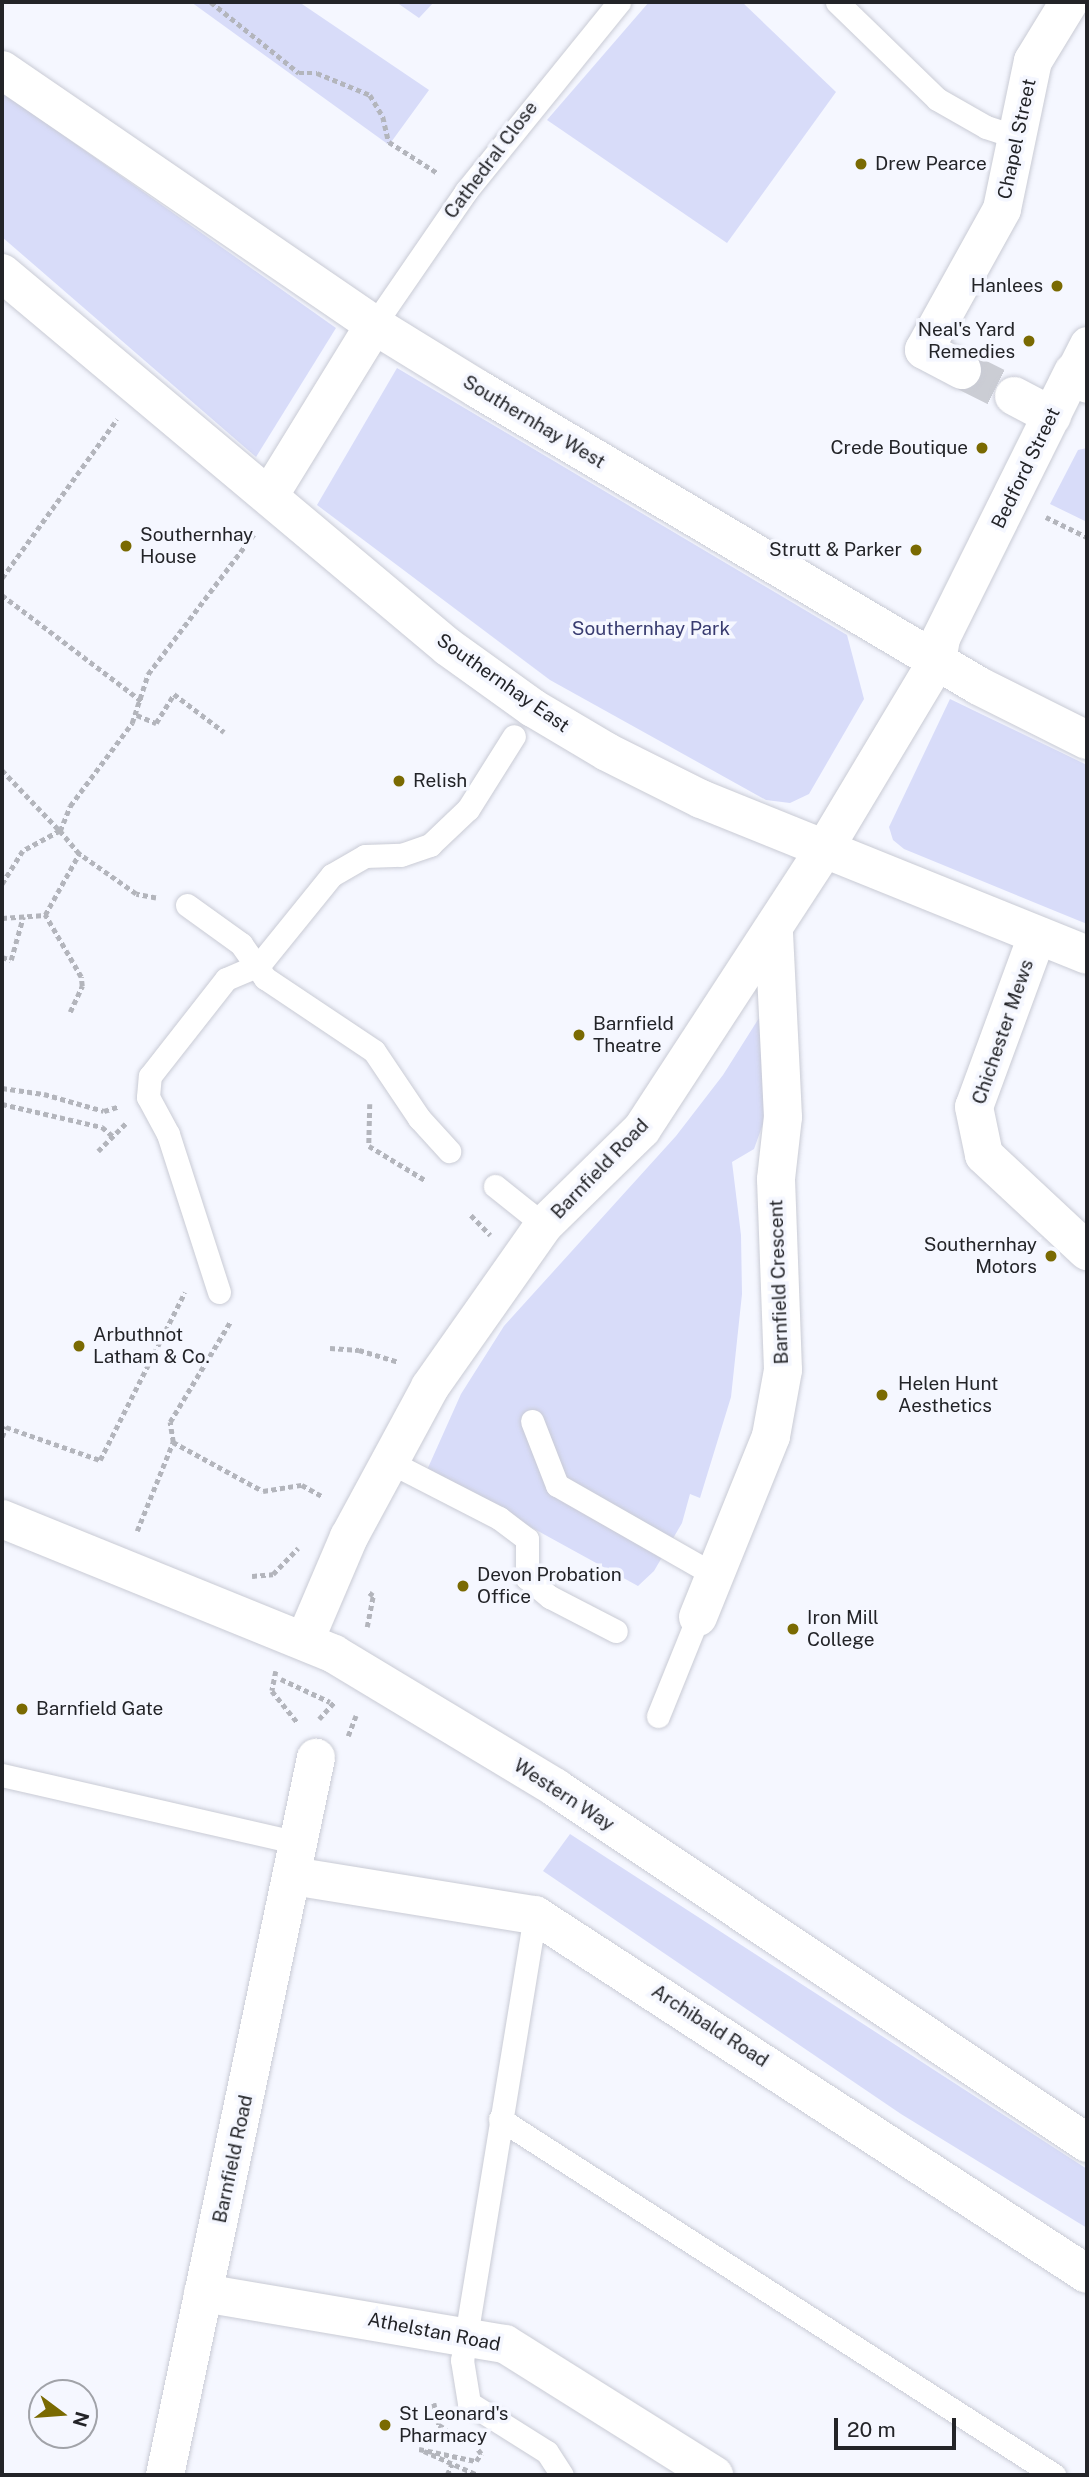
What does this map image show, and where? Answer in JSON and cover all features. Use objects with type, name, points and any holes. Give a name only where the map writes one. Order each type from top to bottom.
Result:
[{"type":"street","name":"Chapel Street","points":[[962,370],[924,350],[1002,209],[1034,61],[1069,2]]},
{"type":"street","name":"Southernhay West","points":[[2,70],[374,325],[937,661],[1087,740]]},
{"type":"street","name":"Southernhay East","points":[[2,274],[142,388],[448,647],[533,708],[607,752],[701,799],[1087,955]]},
{"type":"street","points":[[273,499],[374,325]]},
{"type":"street","name":"Bedford Street","points":[[964,592],[1052,416],[1082,367]]},
{"type":"street","points":[[1014,396],[1052,416]]},
{"type":"street","name":"Barnfield Road","points":[[305,1640],[349,1537],[430,1387],[531,1215],[642,1129],[774,932],[825,848],[937,661],[941,638],[964,592]]},
{"type":"street","name":"Barnfield Crescent","points":[[698,1617],[771,1436],[783,1370],[776,1179],[783,1117],[774,932]]},
{"type":"street","name":"Chichester Mews","points":[[1037,936],[974,1107],[984,1155],[1087,1251]]},
{"type":"street","name":"Western Way","points":[[2,1519],[305,1640],[556,1787],[1087,2143]]},
{"type":"street","name":"Barnfield Road","points":[[166,2475],[296,1859],[310,1745]]},
{"type":"street","name":"Archibald Road","points":[[296,1859],[535,1915],[1087,2274]]},
{"type":"street","name":"Athelstan Road","points":[[204,2293],[465,2335],[505,2344],[714,2475]]},
{"type":"lane","name":"Cathedral Close","points":[[374,325],[466,191],[619,2]]},
{"type":"lane","points":[[836,2],[937,99],[986,127],[1017,137]]},
{"type":"lane","points":[[219,1292],[168,1134],[148,1097],[150,1076],[226,979],[259,965],[332,875],[365,856],[401,855],[430,845],[468,809],[514,736]]},
{"type":"lane","points":[[187,905],[240,944],[259,965],[265,978],[374,1051],[419,1118],[449,1151]]},
{"type":"lane","points":[[495,1186],[531,1215]]},
{"type":"lane","points":[[532,1421],[557,1485],[715,1576]]},
{"type":"lane","points":[[390,1462],[499,1518],[527,1539],[527,1578],[550,1597],[616,1631]]},
{"type":"lane","points":[[658,1716],[698,1617]]},
{"type":"lane","points":[[2,1775],[296,1859]]},
{"type":"lane","points":[[535,1915],[462,2360],[469,2403],[547,2452],[562,2475]]},
{"type":"lane","points":[[500,2119],[1054,2475]]},
{"type":"path","points":[[211,2],[299,73],[317,73],[370,95],[383,117],[389,142],[423,166]]},
{"type":"path","points":[[2,578],[142,388]]},
{"type":"path","points":[[2,884],[23,851],[60,831],[70,806],[137,715],[143,702],[148,674],[273,499]]},
{"type":"path","points":[[2,595],[143,702]]},
{"type":"path","points":[[137,715],[156,723],[174,694],[224,732]]},
{"type":"path","points":[[2,770],[79,854],[136,894],[187,905]]},
{"type":"path","points":[[45,915],[79,854]]},
{"type":"path","points":[[2,918],[45,915]]},
{"type":"path","points":[[45,915],[81,976],[82,986],[70,1012]]},
{"type":"path","points":[[2,957],[11,960],[23,917]]},
{"type":"path","points":[[2,1088],[44,1094],[104,1111],[148,1097]]},
{"type":"path","points":[[369,1094],[369,1146],[425,1180]]},
{"type":"path","points":[[2,1104],[102,1127],[114,1137]]},
{"type":"path","points":[[98,1151],[121,1130]]},
{"type":"path","points":[[471,1215],[484,1229]]},
{"type":"path","points":[[484,1248],[531,1215]]},
{"type":"path","points":[[2,1437],[6,1427],[100,1460],[185,1292],[183,1279]]},
{"type":"path","points":[[147,1540],[135,1536],[173,1442],[170,1422],[237,1310],[219,1292]]},
{"type":"path","points":[[330,1348],[359,1350],[405,1367]]},
{"type":"path","points":[[173,1442],[263,1491],[285,1484],[302,1485],[324,1497]]},
{"type":"path","points":[[318,1508],[331,1485]]},
{"type":"path","points":[[243,1576],[274,1574],[302,1539]]},
{"type":"path","points":[[310,1745],[272,1691],[272,1675],[356,1713]]},
{"type":"path","points":[[478,2475],[419,2449],[476,2461],[479,2451]]},
{"type":"path","points":[[447,2475],[452,2464]]},
{"type":"green space","points":[[191,2],[299,2],[429,90],[389,145]]},
{"type":"green space","points":[[396,2],[434,2],[419,18]]},
{"type":"green space","points":[[649,2],[742,2],[836,92],[727,243],[547,120]]},
{"type":"green space","points":[[2,92],[336,328],[256,457],[2,237]]},
{"type":"green space","name":"Southernhay Park","points":[[397,368],[847,635],[864,699],[809,794],[790,803],[766,800],[550,680],[317,505]]},
{"type":"green space","points":[[1087,448],[1087,522],[1050,504],[1078,450]]},
{"type":"green space","points":[[950,699],[1087,765],[1087,924],[904,849],[893,840],[889,827]]},
{"type":"green space","points":[[766,1007],[767,1113],[754,1149],[732,1162],[741,1235],[742,1294],[731,1397],[700,1498],[690,1494],[682,1523],[654,1571],[638,1586],[427,1470],[461,1394],[504,1326],[676,1136],[723,1075]]},
{"type":"green space","points":[[570,1834],[1087,2169],[1087,2228],[901,2114],[543,1871]]},
{"type":"tunnel","points":[[962,370],[1014,396]]},
{"type":"place","name":"Drew Pearce","points":[[861,164]]},
{"type":"place","name":"Hanlees","points":[[1057,286]]},
{"type":"place","name":"Neal's Yard Remedies","points":[[1029,341]]},
{"type":"place","name":"Crede Boutique","points":[[982,448]]},
{"type":"place","name":"Southernhay House","points":[[126,546]]},
{"type":"place","name":"Strutt & Parker","points":[[916,550]]},
{"type":"place","name":"Relish","points":[[399,781]]},
{"type":"place","name":"Barnfield Theatre","points":[[579,1035]]},
{"type":"place","name":"Southernhay Motors","points":[[1051,1256]]},
{"type":"place","name":"Arbuthnot Latham & Co.","points":[[79,1346]]},
{"type":"place","name":"Helen Hunt Aesthetics","points":[[882,1395]]},
{"type":"place","name":"Devon Probation Office","points":[[463,1586]]},
{"type":"place","name":"Iron Mill College","points":[[793,1629]]},
{"type":"place","name":"Barnfield Gate","points":[[22,1709]]},
{"type":"place","name":"St Leonard's Pharmacy","points":[[385,2425]]}]
